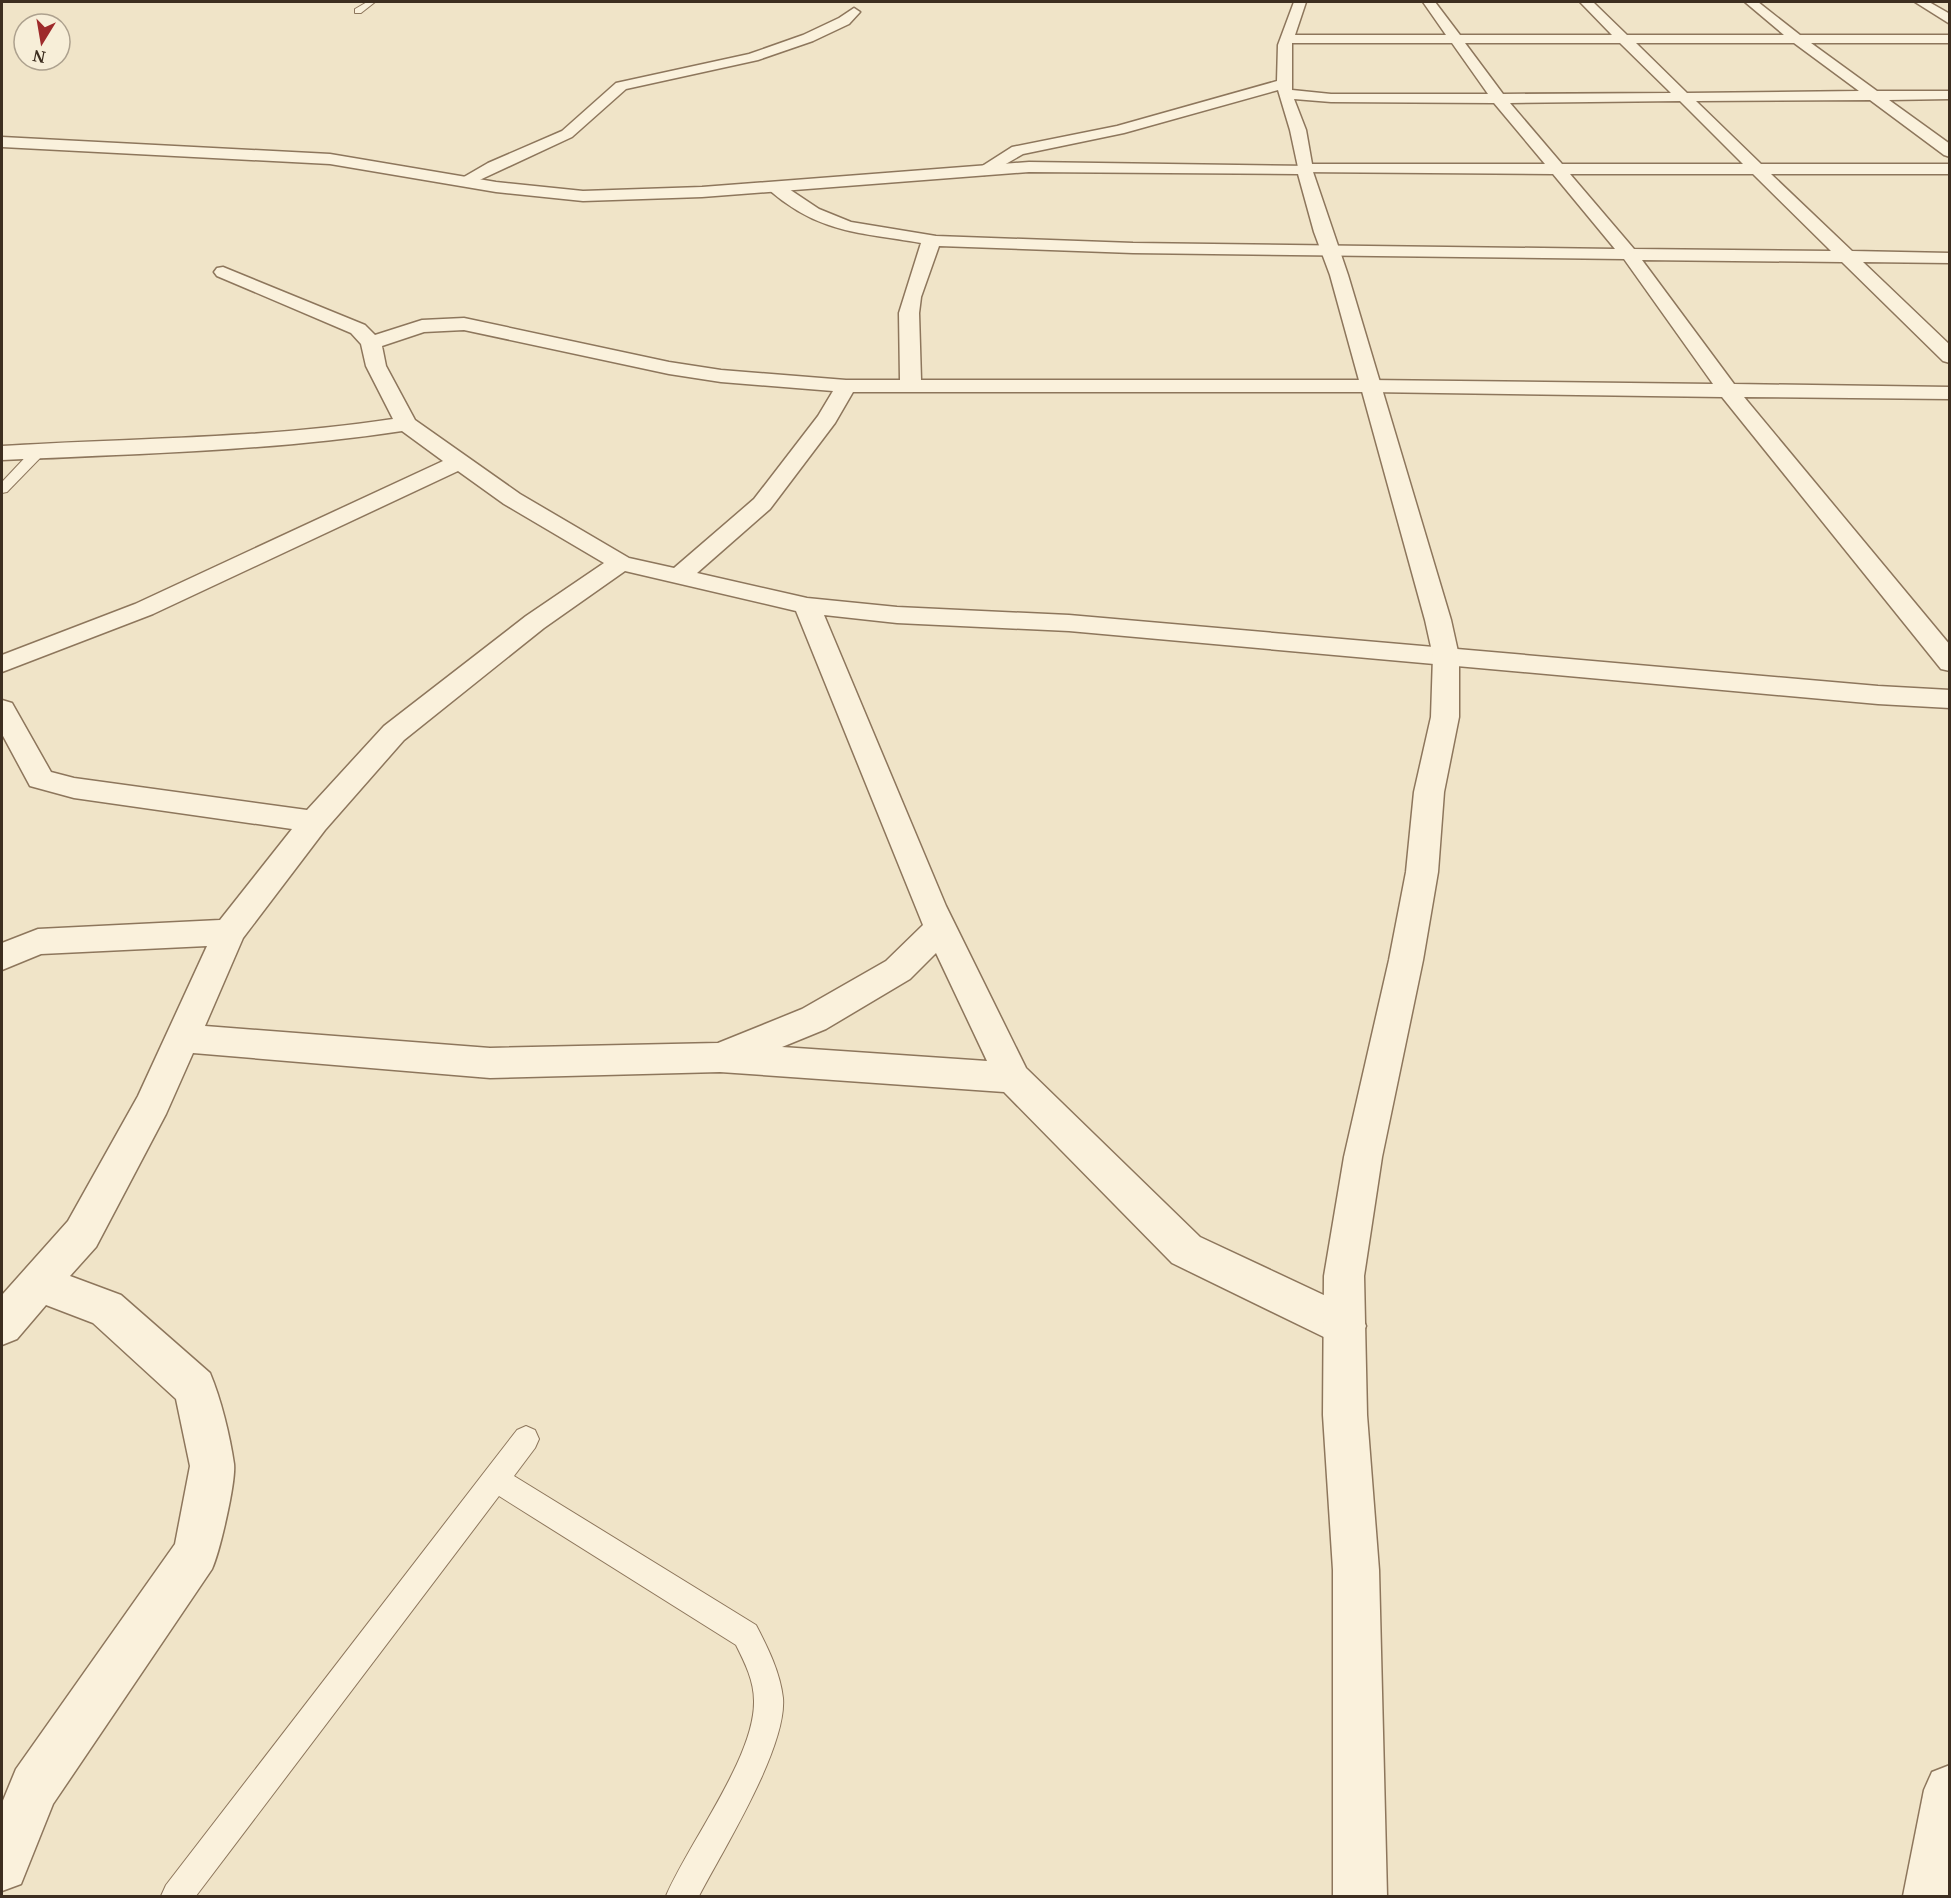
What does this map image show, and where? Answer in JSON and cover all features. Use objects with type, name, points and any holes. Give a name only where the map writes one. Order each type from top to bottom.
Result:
[{"type":"street","points":[[1300,2],[1284,59],[1285,89],[1298,130],[1305,169],[1438,620],[1446,656],[1445,717],[1430,792],[1422,872],[1406,960],[1363,1157],[1344,1276],[1345,1416],[1356,1570],[1360,1896]]},
{"type":"street","points":[[1429,2],[1499,99],[1554,168],[1628,253],[1727,388],[1950,663]]},
{"type":"street","points":[[1586,2],[1950,357]]},
{"type":"street","points":[[1751,2],[1797,39],[1950,152]]},
{"type":"street","points":[[1921,2],[1950,20]]},
{"type":"street","points":[[465,181],[567,134],[621,86],[753,57],[808,38],[844,21],[854,12]]},
{"type":"street","points":[[1288,39],[1950,39]]},
{"type":"street","points":[[984,170],[1018,150],[1119,130],[1285,89],[1352,99],[1950,95]]},
{"type":"street","points":[[2,142],[330,159],[465,181],[583,196],[626,196],[1054,166],[1305,169],[1950,170]]},
{"type":"street","points":[[774,186],[803,207],[833,223],[857,230],[936,241],[1133,248],[1950,258]]},
{"type":"street","points":[[911,387],[910,305],[929,245],[936,241]]},
{"type":"street","points":[[223,272],[335,317],[358,329],[371,343],[376,366],[406,424],[512,499],[621,563],[807,606],[897,615],[1069,623],[1950,699]]},
{"type":"street","points":[[371,343],[422,326],[464,324],[669,368],[721,376],[846,386],[1727,388],[1950,393]]},
{"type":"street","points":[[679,576],[762,504],[827,418],[846,386]]},
{"type":"street","points":[[2,453],[148,447],[332,435],[406,424]]},
{"type":"street","points":[[2,664],[144,609],[461,461]]},
{"type":"street","points":[[2,1325],[82,1234],[153,1102],[229,932],[314,822],[394,733],[526,629],[621,563]]},
{"type":"street","points":[[807,606],[930,906],[1013,1078],[1186,1250],[1345,1326]]},
{"type":"street","points":[[2,709],[40,780],[74,788],[314,822]]},
{"type":"street","points":[[720,1057],[823,1014],[898,970],[941,928]]},
{"type":"street","points":[[2,957],[38,942],[229,932]]},
{"type":"street","points":[[181,1038],[490,1063],[720,1057],[1013,1078]]},
{"type":"street","points":[[2,1865],[34,1787],[196,1553],[212,1466],[195,1388],[107,1310],[38,1284]]},
{"type":"street","points":[[1930,1896],[1950,1790]]},
{"type":"lane","points":[[358,11],[371,2]]},
{"type":"lane","points":[[2,489],[39,451]]},
{"type":"lane","points":[[177,1896],[526,1439]]},
{"type":"lane","points":[[495,1479],[746,1635],[761,1660],[768,1691],[768,1721],[758,1752],[682,1896]]}]
